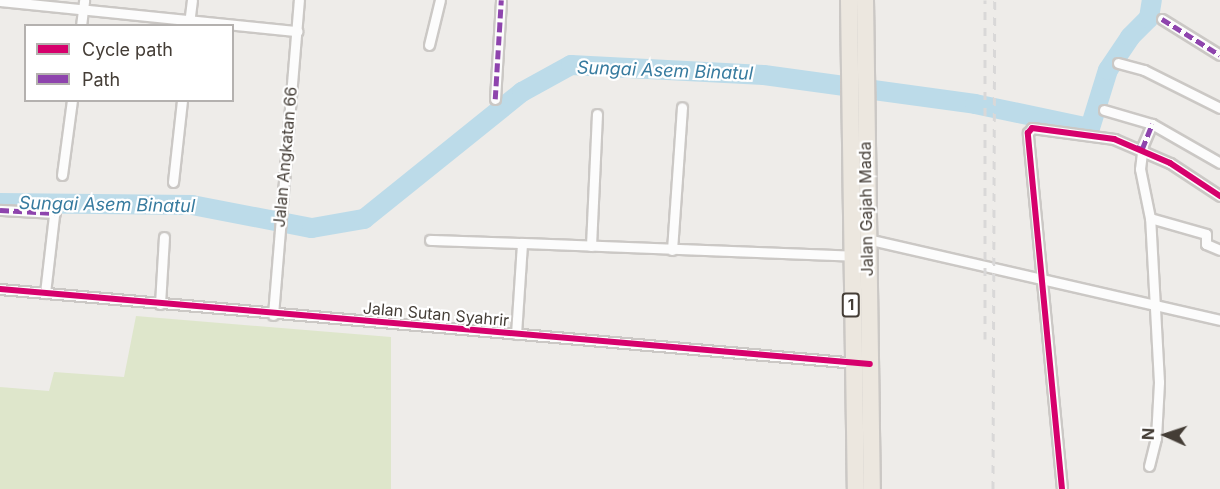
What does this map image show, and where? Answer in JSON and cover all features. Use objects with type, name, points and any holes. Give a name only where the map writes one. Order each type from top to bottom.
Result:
[{"type":"highway","name":"Jalan Gajah Mada","points":[[849,0],[857,39],[857,122],[850,236],[856,489]]},
{"type":"highway","name":"Jalan Gajah Mada","points":[[857,39],[865,0]]},
{"type":"highway","name":"Jalan Gajah Mada","points":[[857,122],[867,239],[872,489]]},
{"type":"street","points":[[81,24],[84,0]]},
{"type":"street","points":[[0,1],[190,23],[192,0]]},
{"type":"street","name":"Jalan Angkatan 66","points":[[273,315],[299,0]]},
{"type":"street","points":[[429,45],[440,0]]},
{"type":"street","points":[[495,99],[501,0]]},
{"type":"street","points":[[1162,19],[1220,55]]},
{"type":"street","points":[[234,26],[297,31]]},
{"type":"street","points":[[1118,63],[1144,70],[1220,108]]},
{"type":"street","points":[[62,175],[72,102]]},
{"type":"street","points":[[173,182],[182,102]]},
{"type":"street","points":[[672,250],[682,107]]},
{"type":"street","points":[[1104,110],[1152,125],[1220,163]]},
{"type":"street","points":[[591,246],[597,114]]},
{"type":"street","points":[[1149,466],[1160,402],[1150,218],[1143,195],[1142,147],[1152,125]]},
{"type":"street","points":[[1062,489],[1040,278],[1029,130],[1114,139],[1142,147],[1220,196]]},
{"type":"street","points":[[0,210],[55,209],[45,293]]},
{"type":"street","points":[[1150,218],[1206,234],[1206,244],[1220,250]]},
{"type":"street","points":[[850,236],[1220,320]]},
{"type":"street","points":[[160,304],[164,237]]},
{"type":"street","points":[[430,240],[867,256]]},
{"type":"street","points":[[516,334],[522,243]]},
{"type":"street","name":"Jalan Sutan Syahrir","points":[[0,289],[273,315],[870,364]]},
{"type":"green space","points":[[136,316],[391,337],[391,489],[0,489],[0,387],[49,391],[54,372],[124,377]]},
{"type":"waterway","name":"Sungai Asem Binatul","points":[[0,203],[192,205],[312,228],[364,219],[522,92],[571,65],[764,75],[975,104],[1090,128],[1108,70],[1130,37],[1149,18],[1152,0]]},
{"type":"railway","points":[[985,0],[985,339]]},
{"type":"railway","points":[[993,489],[995,0]]},
{"type":"marked path","points":[[495,99],[501,0]]},
{"type":"marked path","points":[[1162,19],[1220,55]]},
{"type":"marked path","points":[[1136,147],[1142,149],[1152,124]]},
{"type":"marked path","points":[[0,210],[55,213]]},
{"type":"cycle path","points":[[1062,489],[1028,133],[1032,128],[1114,139],[1170,163],[1220,196]]},
{"type":"cycle path","points":[[0,289],[870,364]]}]
